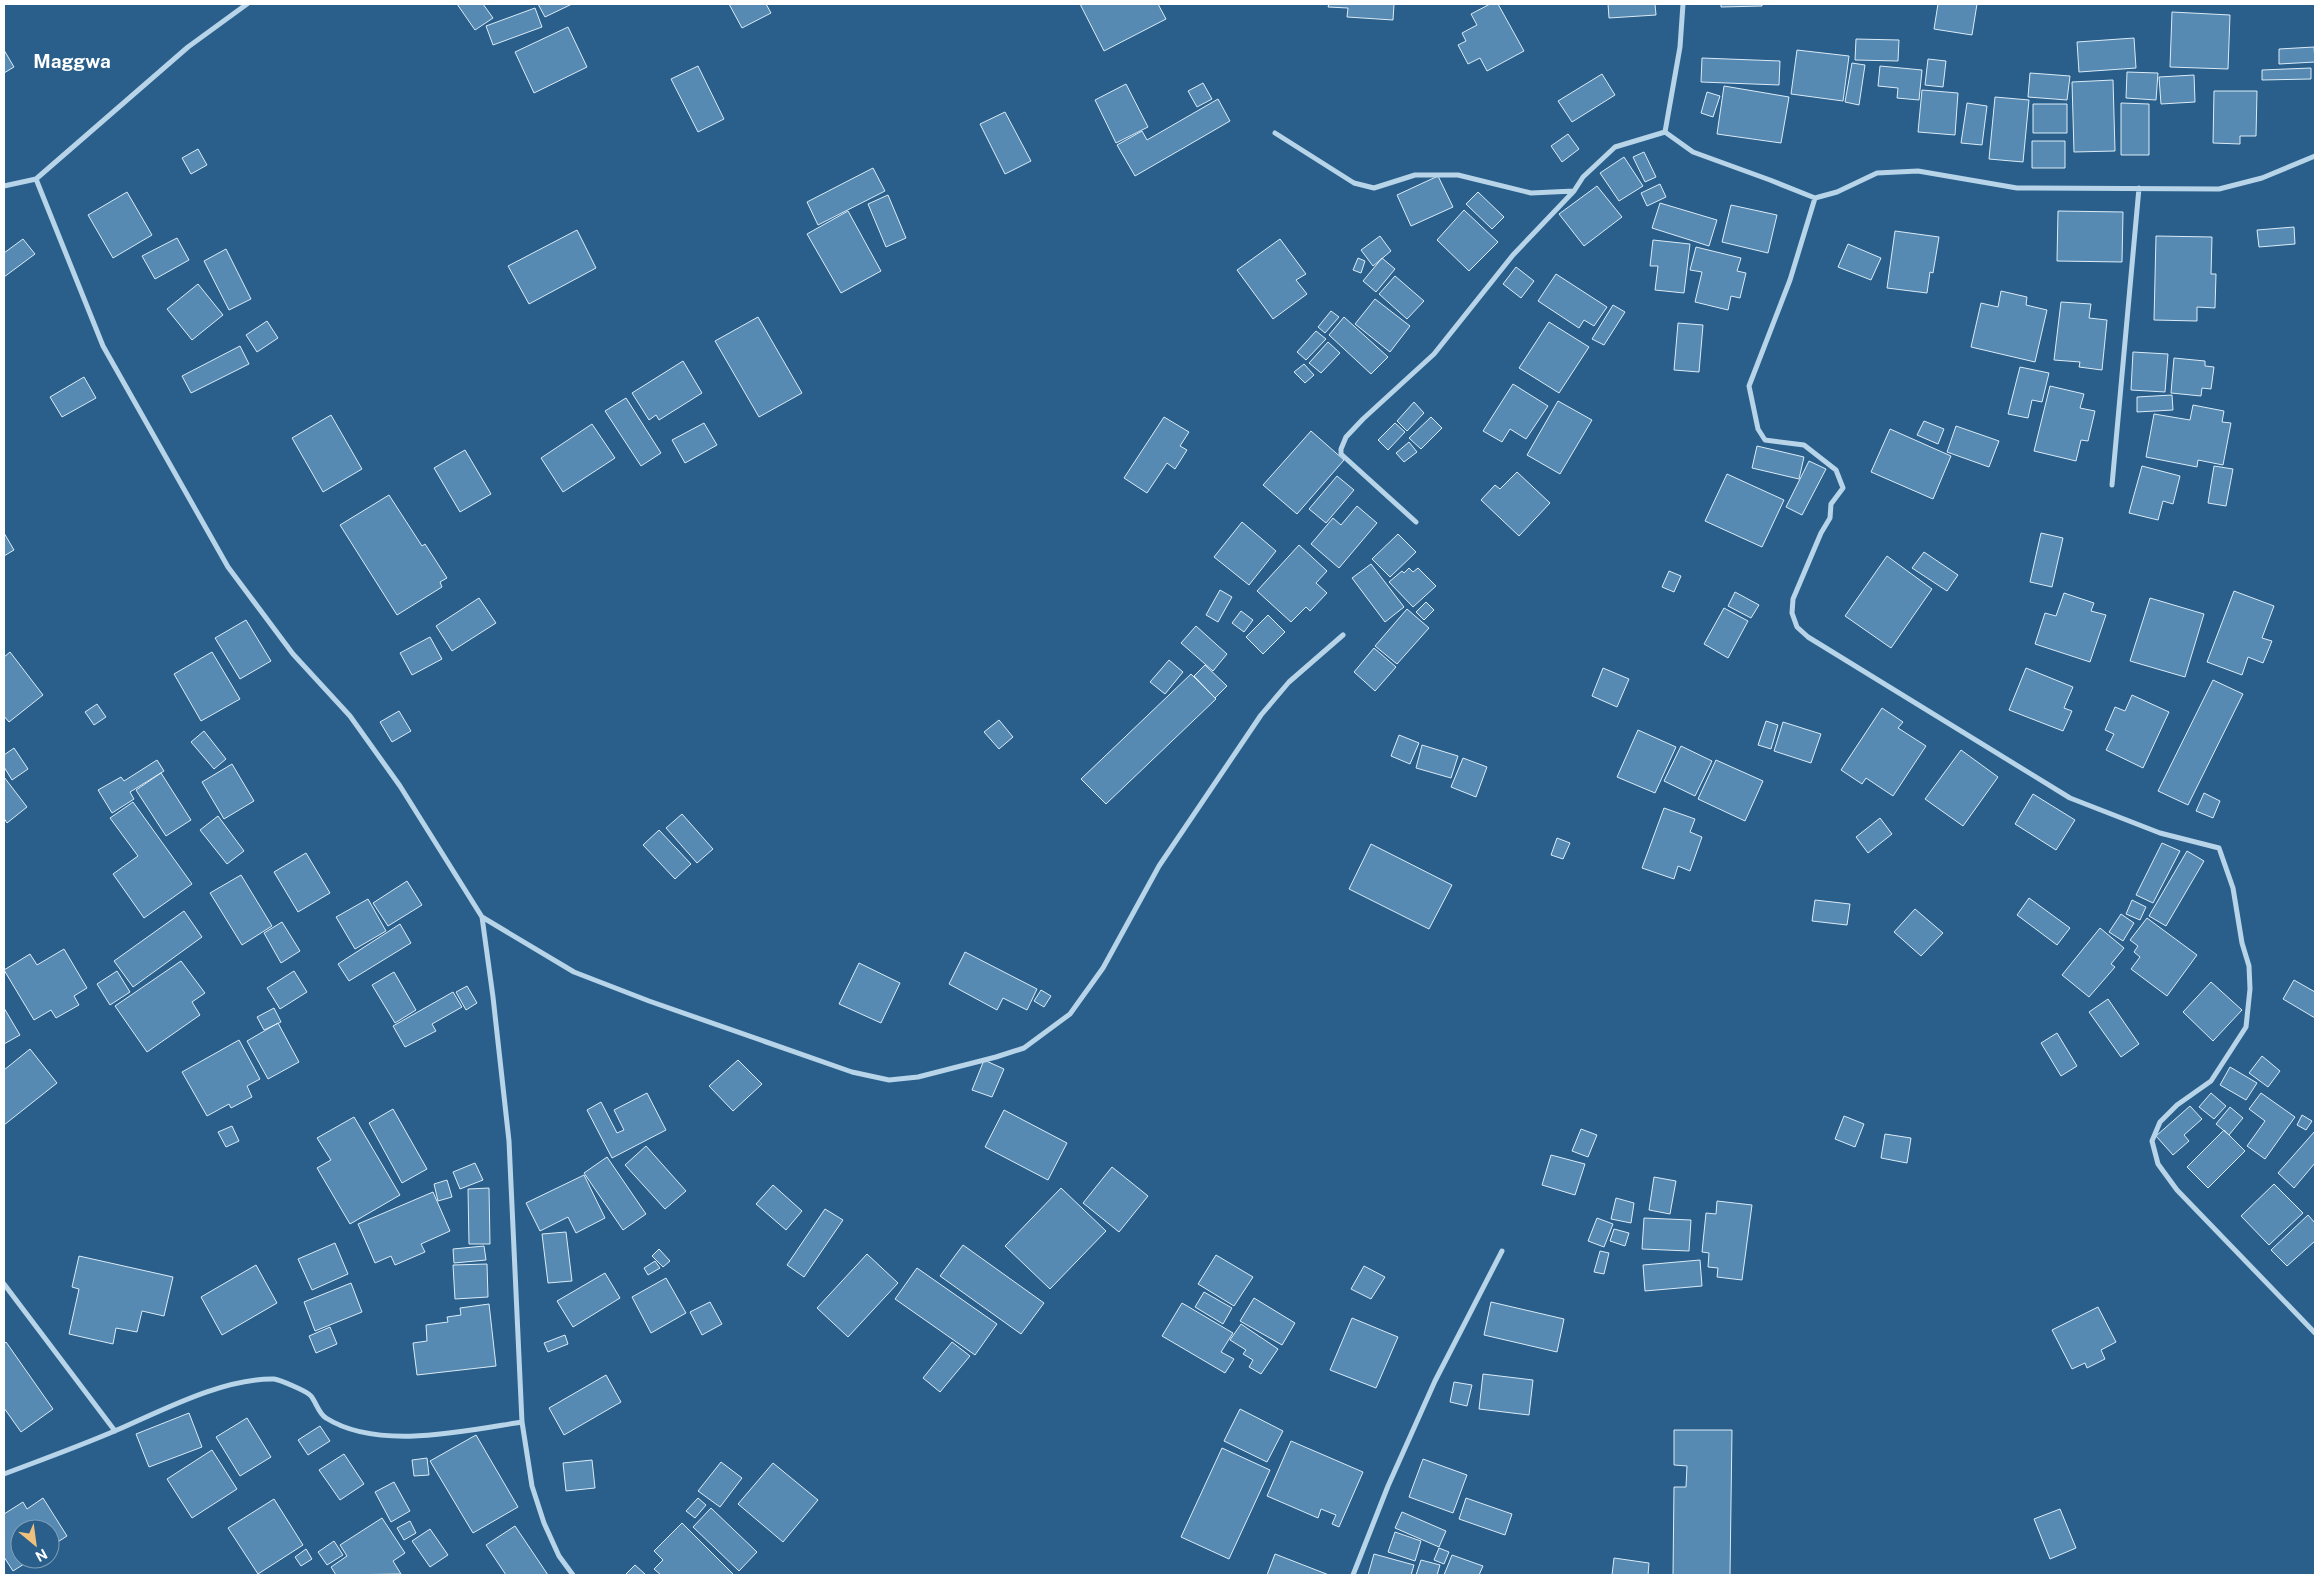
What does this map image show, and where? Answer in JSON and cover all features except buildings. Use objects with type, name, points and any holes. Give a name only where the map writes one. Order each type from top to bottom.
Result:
[{"type":"street","points":[[4,186],[36,179],[188,47],[248,4]]},
{"type":"street","points":[[1665,132],[1680,47],[1684,4]]},
{"type":"street","points":[[1275,132],[1354,183],[1374,188],[1415,175],[1458,175],[1531,193],[1574,192]]},
{"type":"street","points":[[1416,522],[1340,454],[1343,442],[1363,418],[1434,354],[1513,255],[1574,192],[1583,177],[1615,147],[1665,132]]},
{"type":"street","points":[[1665,132],[1692,152],[1815,198],[1837,192],[1877,173],[1893,172],[1918,172],[2017,188],[2218,189],[2262,178],[2315,156]]},
{"type":"street","points":[[36,179],[103,346],[228,567],[293,654],[350,716],[400,786],[482,917],[509,1141],[522,1422],[532,1486],[544,1523],[559,1556],[573,1575]]},
{"type":"street","points":[[2112,485],[2139,188]]},
{"type":"street","points":[[1815,198],[1790,280],[1749,386],[1758,428],[1765,440],[1804,445],[1836,470],[1843,488],[1831,504],[1830,518],[1821,533],[1793,599],[1792,613],[1797,627],[1808,637],[2070,798],[2160,833],[2219,848],[2232,888],[2242,943],[2249,966],[2250,989],[2246,1027],[2210,1081],[2177,1105],[2160,1122],[2152,1141],[2158,1164],[2177,1190],[2315,1333]]},
{"type":"street","points":[[482,917],[574,972],[649,1002],[852,1072],[889,1080],[908,1078],[996,1058],[1024,1048],[1070,1014],[1102,968],[1158,866],[1261,715],[1290,682],[1343,634]]},
{"type":"street","points":[[1353,1575],[1388,1486],[1434,1381],[1502,1251]]},
{"type":"street","points":[[4,1284],[115,1431]]},
{"type":"street","points":[[4,1474],[115,1431],[170,1406],[243,1381],[276,1379],[310,1394],[324,1417],[372,1434],[420,1436],[522,1422]]},
{"type":"district","name":"Maggwa","points":[[72,61]]}]
